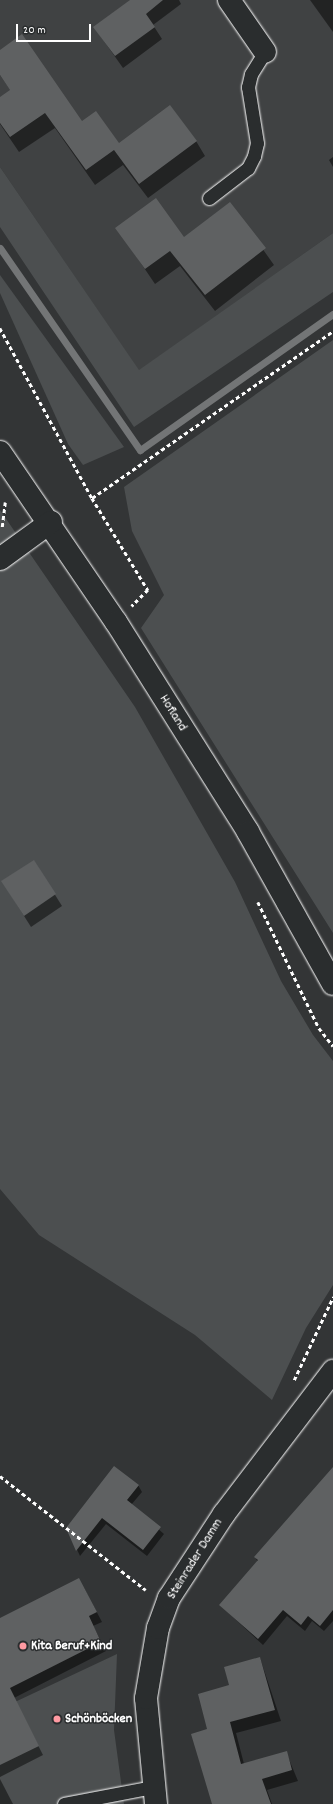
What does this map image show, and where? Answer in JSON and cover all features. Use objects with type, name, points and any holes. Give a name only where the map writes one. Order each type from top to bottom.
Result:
[{"type":"street","points":[[229,0],[265,52]]},
{"type":"street","name":"Hofland","points":[[0,452],[51,522],[116,622],[248,832],[333,984]]},
{"type":"street","points":[[0,559],[51,522]]},
{"type":"street","name":"Steinrader Damm","points":[[154,1795],[146,1698],[158,1628],[169,1598],[224,1514],[333,1371]]},
{"type":"lane","points":[[209,198],[248,168],[254,156],[257,143],[248,87],[251,74],[265,52]]},
{"type":"lane","points":[[64,1804],[154,1795]]},
{"type":"path","points":[[0,328],[92,498],[148,590],[116,622]]},
{"type":"path","points":[[92,498],[333,331]]},
{"type":"path","points":[[0,531],[6,496]]},
{"type":"path","points":[[292,1386],[333,1297]]},
{"type":"path","points":[[0,1476],[148,1592],[169,1598]]},
{"type":"shaded area","points":[[0,0],[333,0],[333,233],[139,371],[0,167]]},
{"type":"shaded area","points":[[0,167],[139,370],[333,233],[333,292],[134,427],[0,227]]},
{"type":"shaded area","points":[[0,275],[124,447],[83,465],[68,444],[0,293]]},
{"type":"shaded area","points":[[333,340],[333,933],[141,628],[164,595],[132,531],[124,487]]},
{"type":"shaded area","points":[[0,510],[135,707],[235,882],[281,981],[313,1035],[333,1061],[333,1285],[306,1328],[272,1400],[195,1335],[39,1235],[0,1189]]},
{"type":"shaded area","name":"Schönböcken","points":[[117,1654],[114,1730],[124,1804],[0,1804],[0,1709]]},
{"type":"building","points":[[130,0],[163,0],[146,14],[155,27],[115,56],[93,27]]},
{"type":"building","points":[[22,34],[82,121],[96,111],[119,143],[170,105],[197,141],[139,184],[114,150],[86,170],[45,113],[10,137],[0,123],[0,97],[10,90],[0,75],[0,50]]},
{"type":"building","points":[[156,198],[184,237],[230,202],[266,248],[205,295],[170,251],[145,269],[115,228]]},
{"type":"building","points":[[34,860],[56,894],[24,916],[1,881]]},
{"type":"building","points":[[114,1466],[139,1485],[127,1500],[161,1527],[143,1550],[102,1518],[76,1551],[66,1528]]},
{"type":"building","points":[[333,1467],[333,1610],[320,1626],[308,1616],[301,1625],[283,1610],[258,1639],[219,1605],[258,1560],[254,1557]]},
{"type":"building","points":[[79,1578],[97,1612],[89,1616],[101,1642],[10,1688],[39,1746],[0,1765],[0,1618]]},
{"type":"building","points":[[260,1657],[275,1710],[230,1722],[241,1764],[287,1751],[292,1770],[262,1779],[271,1804],[212,1804],[191,1734],[207,1729],[198,1694],[229,1685],[224,1667]]},
{"type":"waterway","points":[[0,248],[140,450],[333,314]]},
{"type":"place","name":"Kita Beruf+Kind","points":[[23,1646]]},
{"type":"place","name":"Schönböcken","points":[[57,1719]]}]
